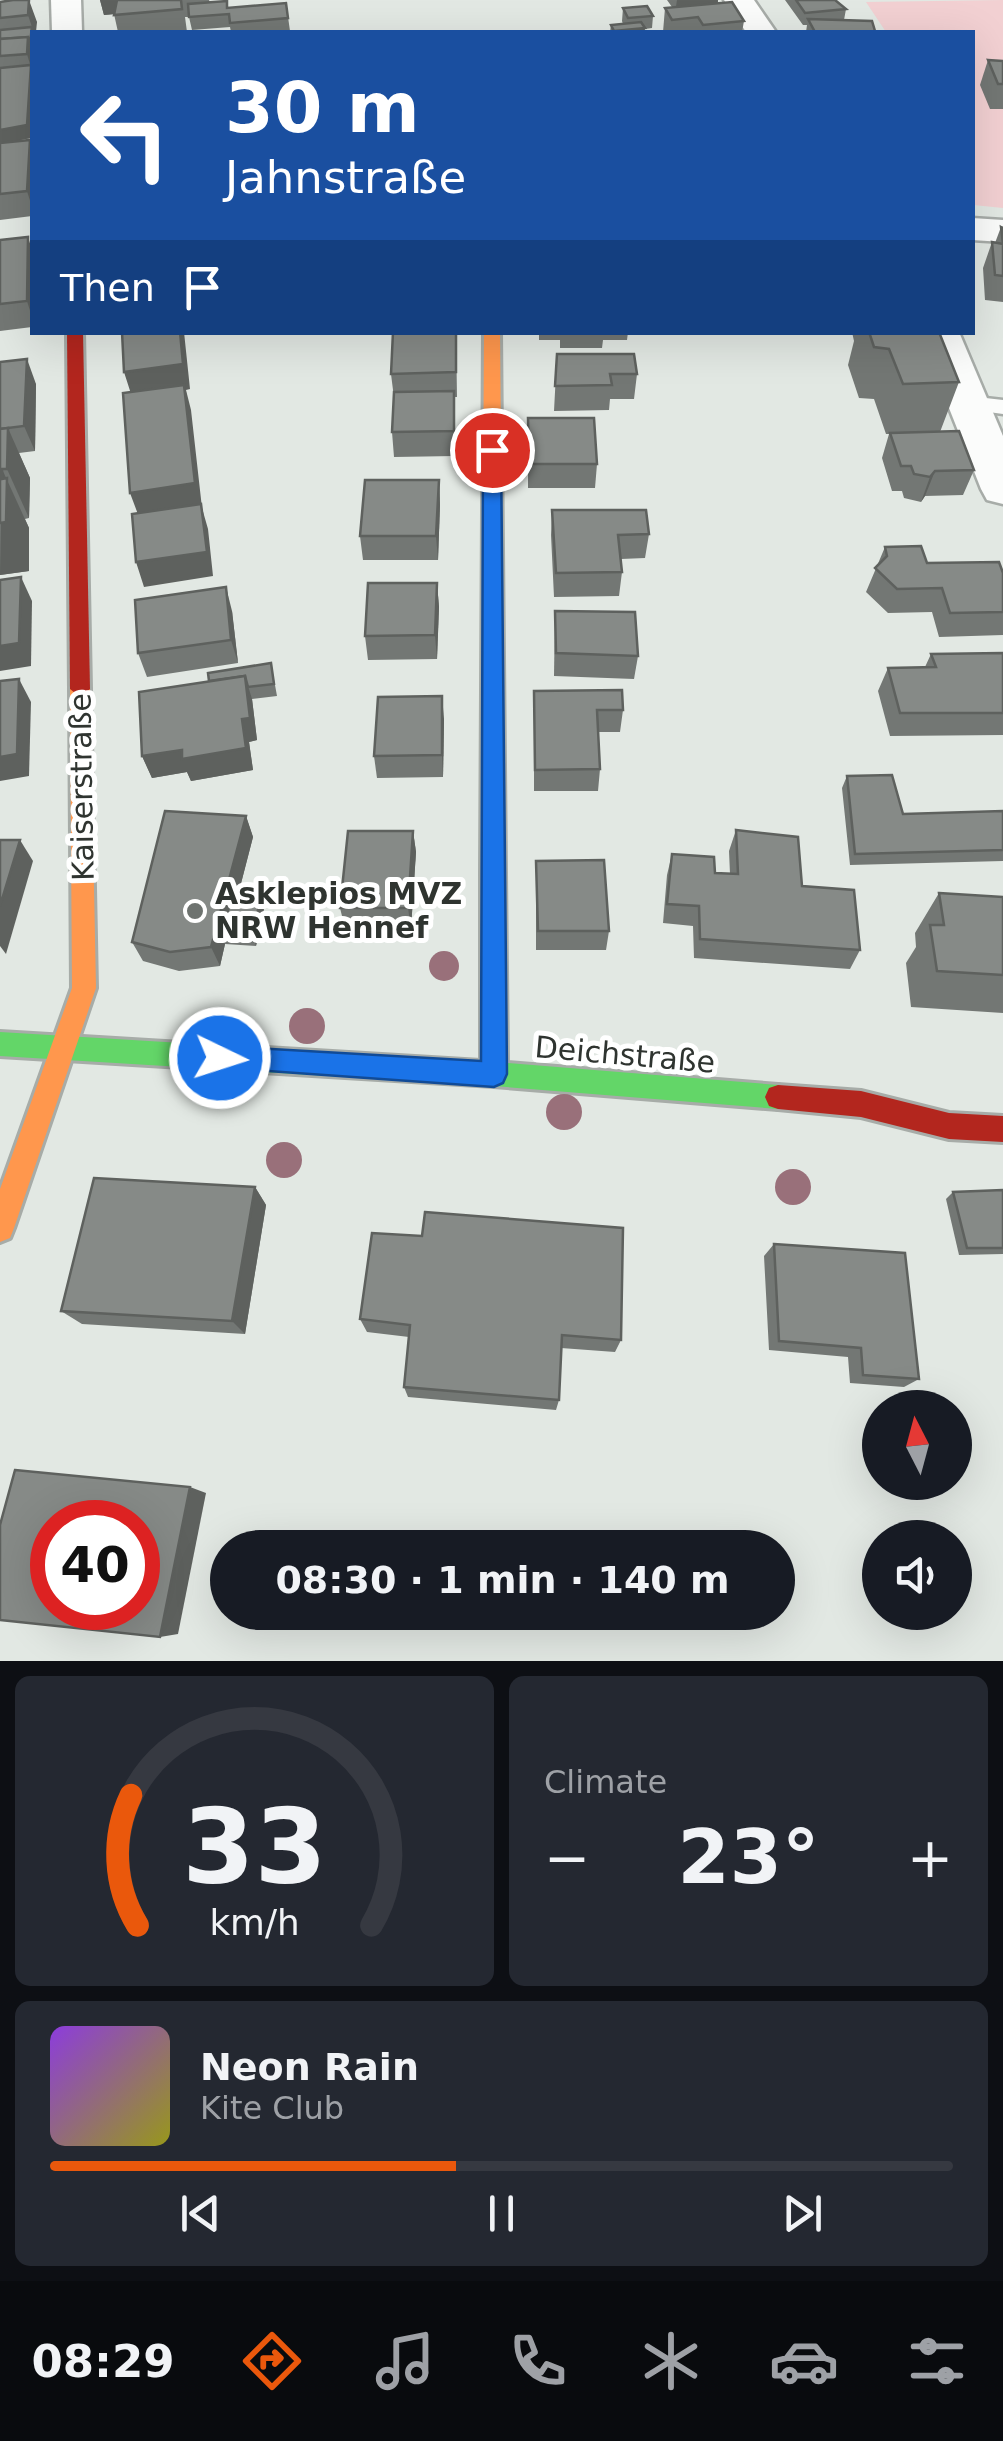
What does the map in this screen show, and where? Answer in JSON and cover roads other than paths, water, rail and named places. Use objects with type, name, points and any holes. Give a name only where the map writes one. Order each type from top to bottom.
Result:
[{"type":"street","points":[[66,0],[67,30]]},
{"type":"street","points":[[739,0],[760,30]]},
{"type":"street","points":[[975,228],[1003,232]]},
{"type":"street","name":"Kaiserstraße","points":[[0,1228],[84,988],[76,335]]},
{"type":"street","points":[[492,335],[494,1074]]},
{"type":"street","points":[[941,335],[985,405],[1003,490]]},
{"type":"street","name":"Deichstraße","points":[[0,1044],[494,1074],[861,1104],[949,1126],[1003,1129]]},
{"type":"place","name":"Asklepios MVZ NRW Hennef","points":[[195,911]]}]
